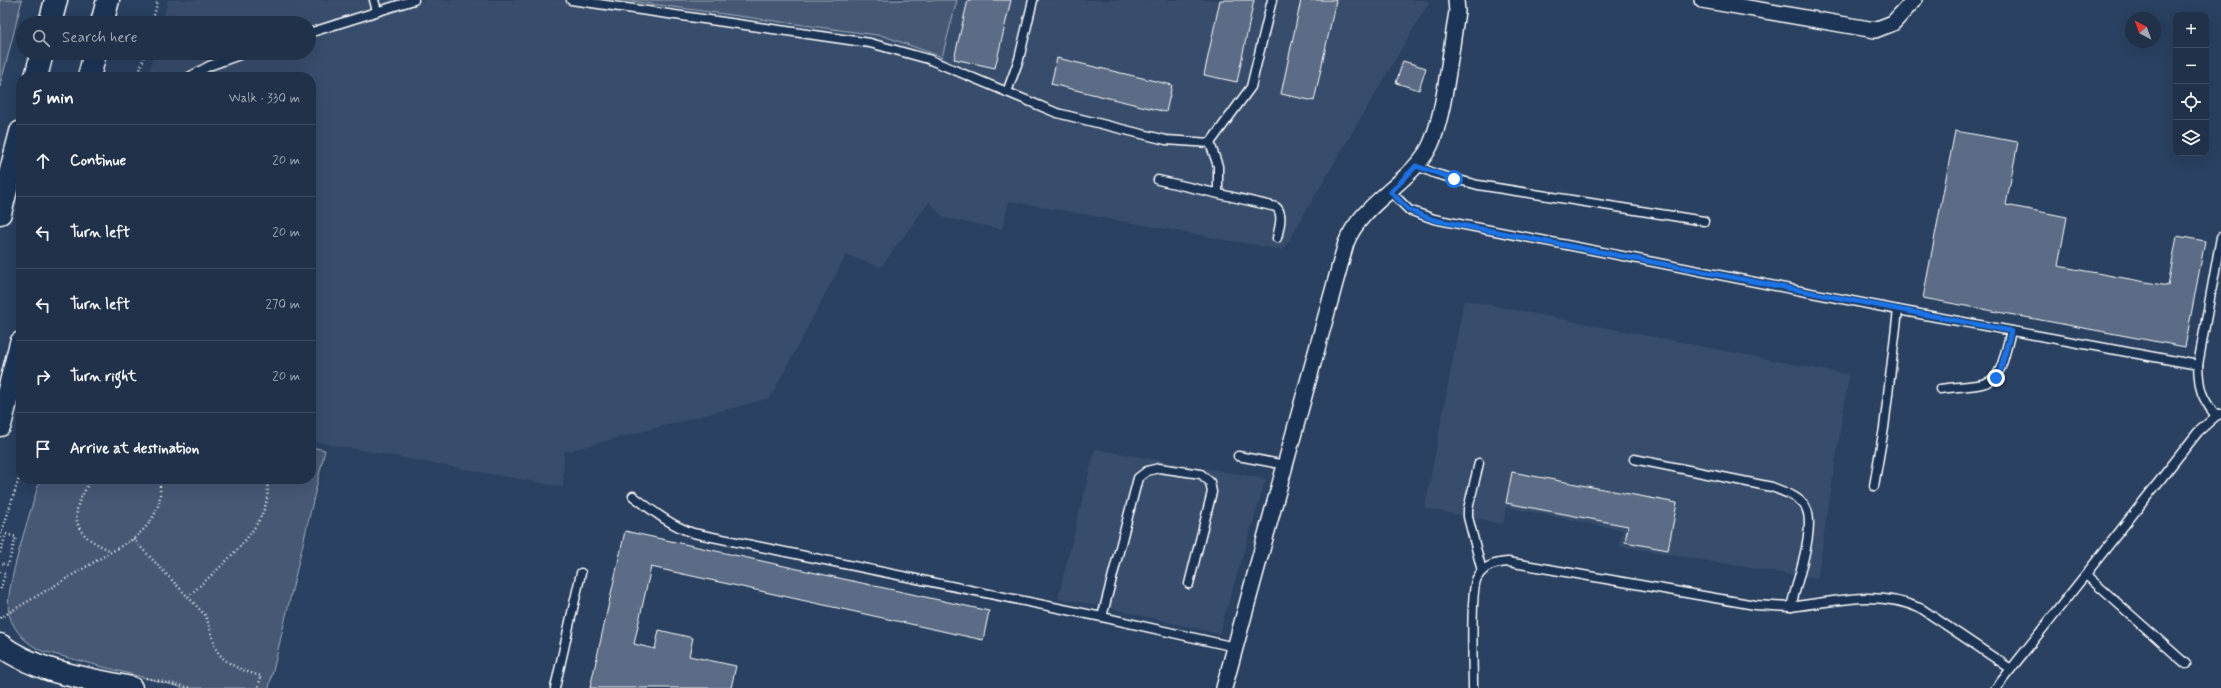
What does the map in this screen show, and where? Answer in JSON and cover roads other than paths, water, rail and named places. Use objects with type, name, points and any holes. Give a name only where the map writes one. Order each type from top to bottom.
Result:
[{"type":"main road","points":[[52,16],[56,0]]},
{"type":"main road","points":[[104,16],[108,0]]},
{"type":"main road","points":[[37,72],[40,60]]},
{"type":"main road","points":[[90,72],[93,60]]},
{"type":"main road","points":[[0,213],[16,151]]},
{"type":"main road","points":[[0,425],[16,363]]},
{"type":"main road","points":[[0,645],[15,656],[31,664],[131,688]]},
{"type":"street","points":[[1224,688],[1346,243],[1352,227],[1364,214],[1391,192],[1428,152],[1440,115],[1457,12],[1456,0]]},
{"type":"street","points":[[1702,0],[1875,30],[1893,23],[1914,0]]},
{"type":"lane","points":[[374,0],[377,11]]},
{"type":"lane","points":[[316,31],[414,0]]},
{"type":"lane","points":[[571,0],[870,43],[928,59],[1057,113],[1087,122],[1166,140],[1210,143]]},
{"type":"lane","points":[[1007,92],[1019,59],[1033,0]]},
{"type":"lane","points":[[1210,143],[1251,87],[1272,0]]},
{"type":"lane","points":[[198,72],[214,63],[223,60]]},
{"type":"lane","points":[[1210,143],[1218,166],[1218,193]]},
{"type":"lane","points":[[1416,166],[1436,174],[1478,185],[1704,222]]},
{"type":"lane","points":[[1158,180],[1276,207],[1280,210],[1281,215],[1277,238]]},
{"type":"lane","points":[[1391,192],[1409,210],[1434,220],[1898,310],[2198,365]]},
{"type":"lane","points":[[1996,688],[2086,576],[2198,432],[2218,415],[2204,400],[2199,384],[2198,365],[2221,237]]},
{"type":"lane","points":[[1874,486],[1884,428],[1898,310]]},
{"type":"lane","points":[[1940,389],[1990,383],[2000,372],[2011,331]]},
{"type":"lane","points":[[1238,456],[1285,465]]},
{"type":"lane","points":[[1634,459],[1772,487],[1793,495],[1802,503],[1807,510],[1808,536],[1791,607]]},
{"type":"lane","points":[[1479,462],[1468,509],[1468,517],[1482,570]]},
{"type":"lane","points":[[1102,617],[1138,478],[1147,471],[1159,468],[1201,474],[1210,482],[1212,492],[1189,584]]},
{"type":"lane","points":[[633,496],[677,528],[694,533],[1102,617],[1235,647]]},
{"type":"lane","points":[[1473,688],[1474,586],[1482,570],[1490,565],[1508,562],[1755,605],[1791,607],[1878,597],[1910,604],[1922,609],[2011,669]]},
{"type":"lane","points":[[555,688],[581,573]]},
{"type":"lane","points":[[2086,576],[2186,664]]}]
